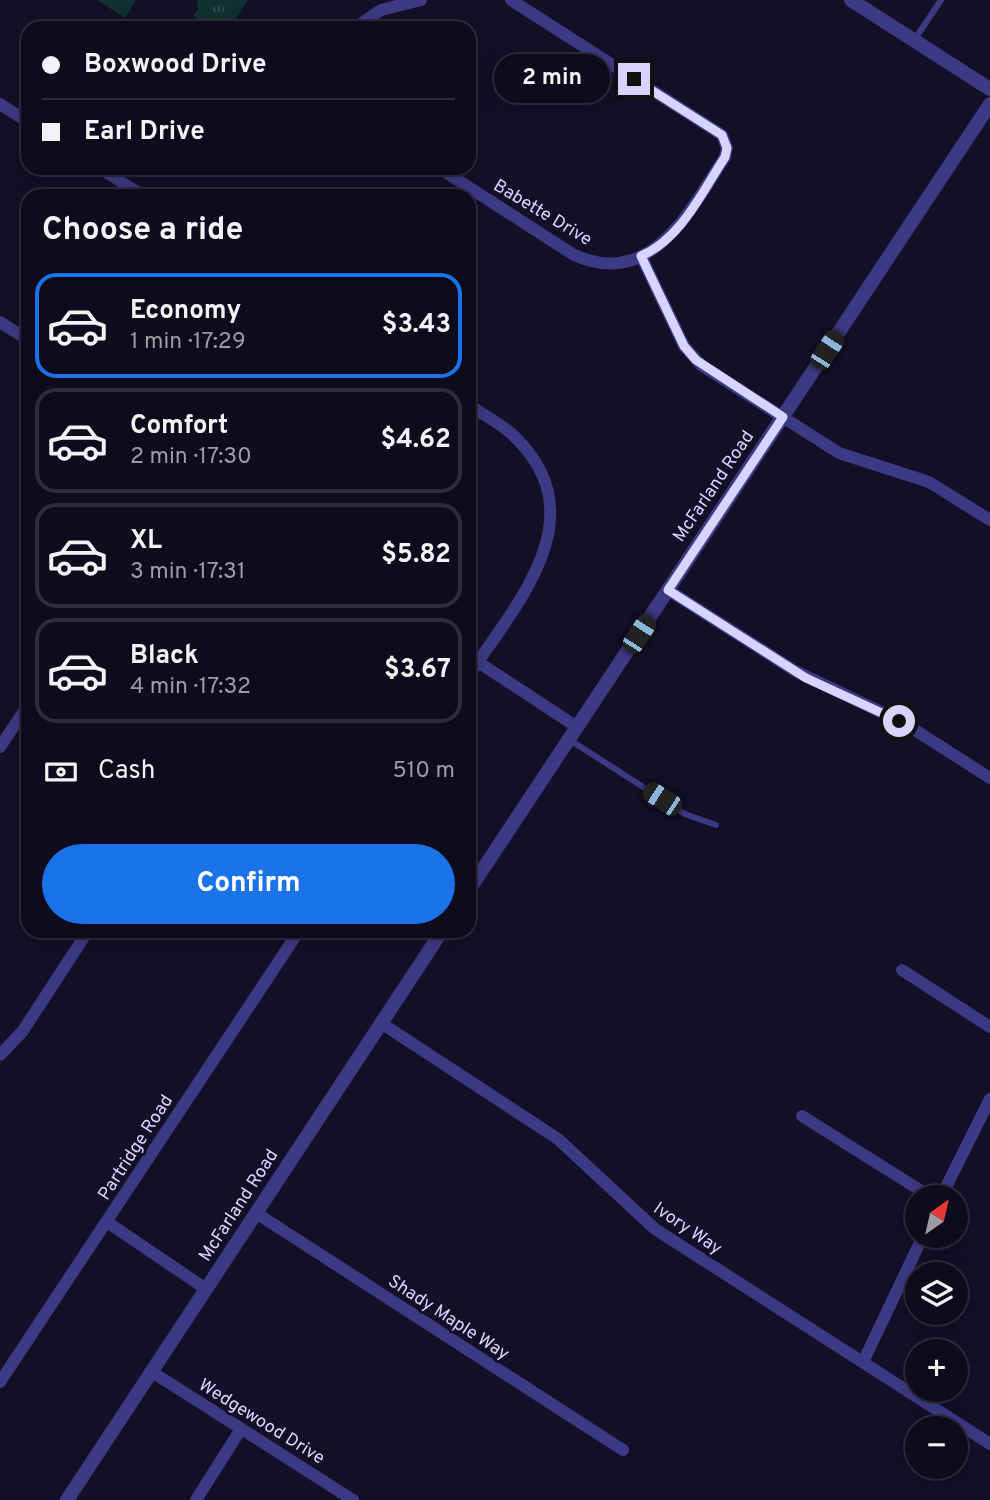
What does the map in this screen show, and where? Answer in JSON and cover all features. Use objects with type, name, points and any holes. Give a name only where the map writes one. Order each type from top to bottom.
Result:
[{"type":"street","points":[[365,21],[381,10],[421,0]]},
{"type":"street","points":[[511,0],[528,4],[722,135],[726,143],[725,157],[680,224],[660,244],[641,256],[684,346],[696,360],[839,453],[929,482],[990,520]]},
{"type":"street","points":[[851,0],[990,89]]},
{"type":"street","points":[[0,104],[21,118]]},
{"type":"street","name":"McFarland Road","points":[[476,879],[990,104]]},
{"type":"street","points":[[111,175],[133,189]]},
{"type":"street","name":"Babette Drive","points":[[450,175],[472,189]]},
{"type":"street","name":"Babette Drive","points":[[476,192],[580,258],[597,263],[621,263],[641,256]]},
{"type":"street","points":[[0,322],[21,336]]},
{"type":"street","points":[[476,409],[502,426],[527,450],[542,474],[549,497],[551,526],[541,564],[476,665]]},
{"type":"street","points":[[668,590],[795,671],[904,723],[990,778]]},
{"type":"street","points":[[478,662],[573,733]]},
{"type":"street","points":[[0,747],[21,716]]},
{"type":"street","points":[[0,1055],[22,1032],[84,938]]},
{"type":"street","name":"Partridge Road","points":[[0,1382],[294,938]]},
{"type":"street","name":"McFarland Road","points":[[68,1500],[437,938]]},
{"type":"street","points":[[902,970],[990,1027]]},
{"type":"street","name":"Ivory Way","points":[[381,1023],[558,1139],[655,1229],[990,1444]]},
{"type":"street","points":[[948,1185],[990,1099]]},
{"type":"street","points":[[802,1116],[912,1185]]},
{"type":"street","name":"Shady Maple Way","points":[[256,1213],[623,1450]]},
{"type":"street","points":[[107,1223],[206,1289]]},
{"type":"street","points":[[863,1362],[917,1248]]},
{"type":"street","name":"Wedgewood Drive","points":[[152,1372],[353,1500]]},
{"type":"street","points":[[196,1500],[241,1429]]},
{"type":"lane","points":[[914,40],[941,0]]},
{"type":"lane","points":[[573,733],[685,814],[716,825]]},
{"type":"green space","points":[[97,0],[136,0],[125,18]]},
{"type":"green space","points":[[197,0],[248,0],[234,21],[201,21],[193,16],[198,9]]},
{"type":"route","points":[[634,79],[722,135],[727,148],[725,157],[677,229],[641,256],[684,346],[696,360],[783,417],[668,590],[806,678],[899,721]]}]
